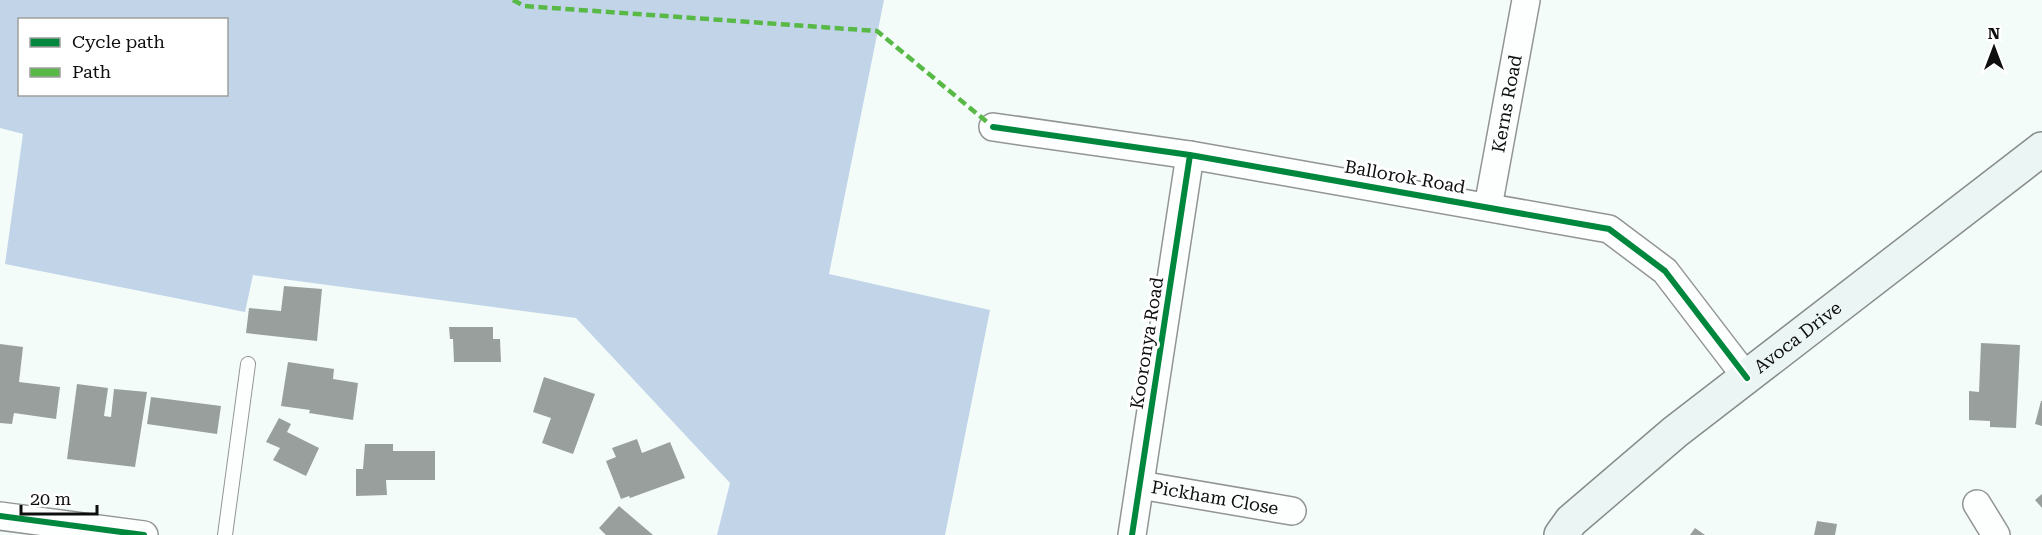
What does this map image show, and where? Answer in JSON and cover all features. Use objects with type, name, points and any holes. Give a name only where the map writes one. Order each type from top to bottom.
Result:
[{"type":"main road","name":"Avoca Drive","points":[[1561,535],[1571,522],[1676,432],[2042,149]]},
{"type":"street","name":"Kerns Road","points":[[1488,207],[1526,0]]},
{"type":"street","name":"Ballorok Road","points":[[993,127],[1191,155],[1609,229],[1665,271],[1747,378]]},
{"type":"street","name":"Kooronya Road","points":[[1132,535],[1191,155]]},
{"type":"street","name":"Pickham Close","points":[[1140,485],[1292,511]]},
{"type":"street","points":[[1977,504],[1996,535]]},
{"type":"street","points":[[0,516],[144,535]]},
{"type":"lane","points":[[225,535],[248,364]]},
{"type":"shaded area","points":[[0,0],[884,0],[829,274],[990,310],[945,535],[717,535],[730,483],[576,318],[253,275],[245,312],[5,264],[23,134],[0,128]]},
{"type":"building","points":[[284,286],[322,289],[317,341],[246,333],[249,308],[281,311]]},
{"type":"building","points":[[449,327],[493,327],[493,339],[500,339],[501,362],[454,362],[453,339],[450,339]]},
{"type":"building","points":[[1981,343],[2020,345],[2016,428],[1990,427],[1990,421],[1969,420],[1969,391],[1979,392]]},
{"type":"building","points":[[0,344],[23,347],[19,382],[60,387],[56,419],[14,413],[12,424],[0,423]]},
{"type":"building","points":[[288,362],[334,369],[333,379],[358,383],[353,420],[281,406]]},
{"type":"building","points":[[544,377],[595,394],[573,454],[542,443],[551,418],[533,412]]},
{"type":"building","points":[[77,384],[108,388],[104,416],[111,417],[114,389],[147,392],[135,467],[67,459]]},
{"type":"building","points":[[151,397],[221,406],[217,434],[147,424]]},
{"type":"building","points":[[2042,401],[2042,426],[2035,424]]},
{"type":"building","points":[[279,418],[291,424],[287,432],[319,448],[306,476],[273,460],[280,448],[266,442]]},
{"type":"building","points":[[637,439],[642,453],[670,442],[685,478],[630,498],[629,496],[621,499],[606,461],[616,457],[612,448]]},
{"type":"building","points":[[365,444],[393,444],[393,451],[435,451],[435,480],[386,480],[387,495],[356,496],[356,469],[363,469]]},
{"type":"building","points":[[2042,494],[2042,508],[2035,500]]},
{"type":"building","points":[[619,506],[653,535],[606,535],[599,528]]},
{"type":"building","points":[[1817,521],[1837,524],[1835,535],[1814,535]]},
{"type":"building","points":[[1695,528],[1705,535],[1690,535]]},
{"type":"marked path","points":[[513,0],[524,6],[877,31],[993,127]]},
{"type":"cycle path","points":[[993,127],[1190,155],[1609,229],[1665,271],[1747,378]]},
{"type":"cycle path","points":[[1132,535],[1190,155]]},
{"type":"cycle path","points":[[0,516],[144,535]]}]
